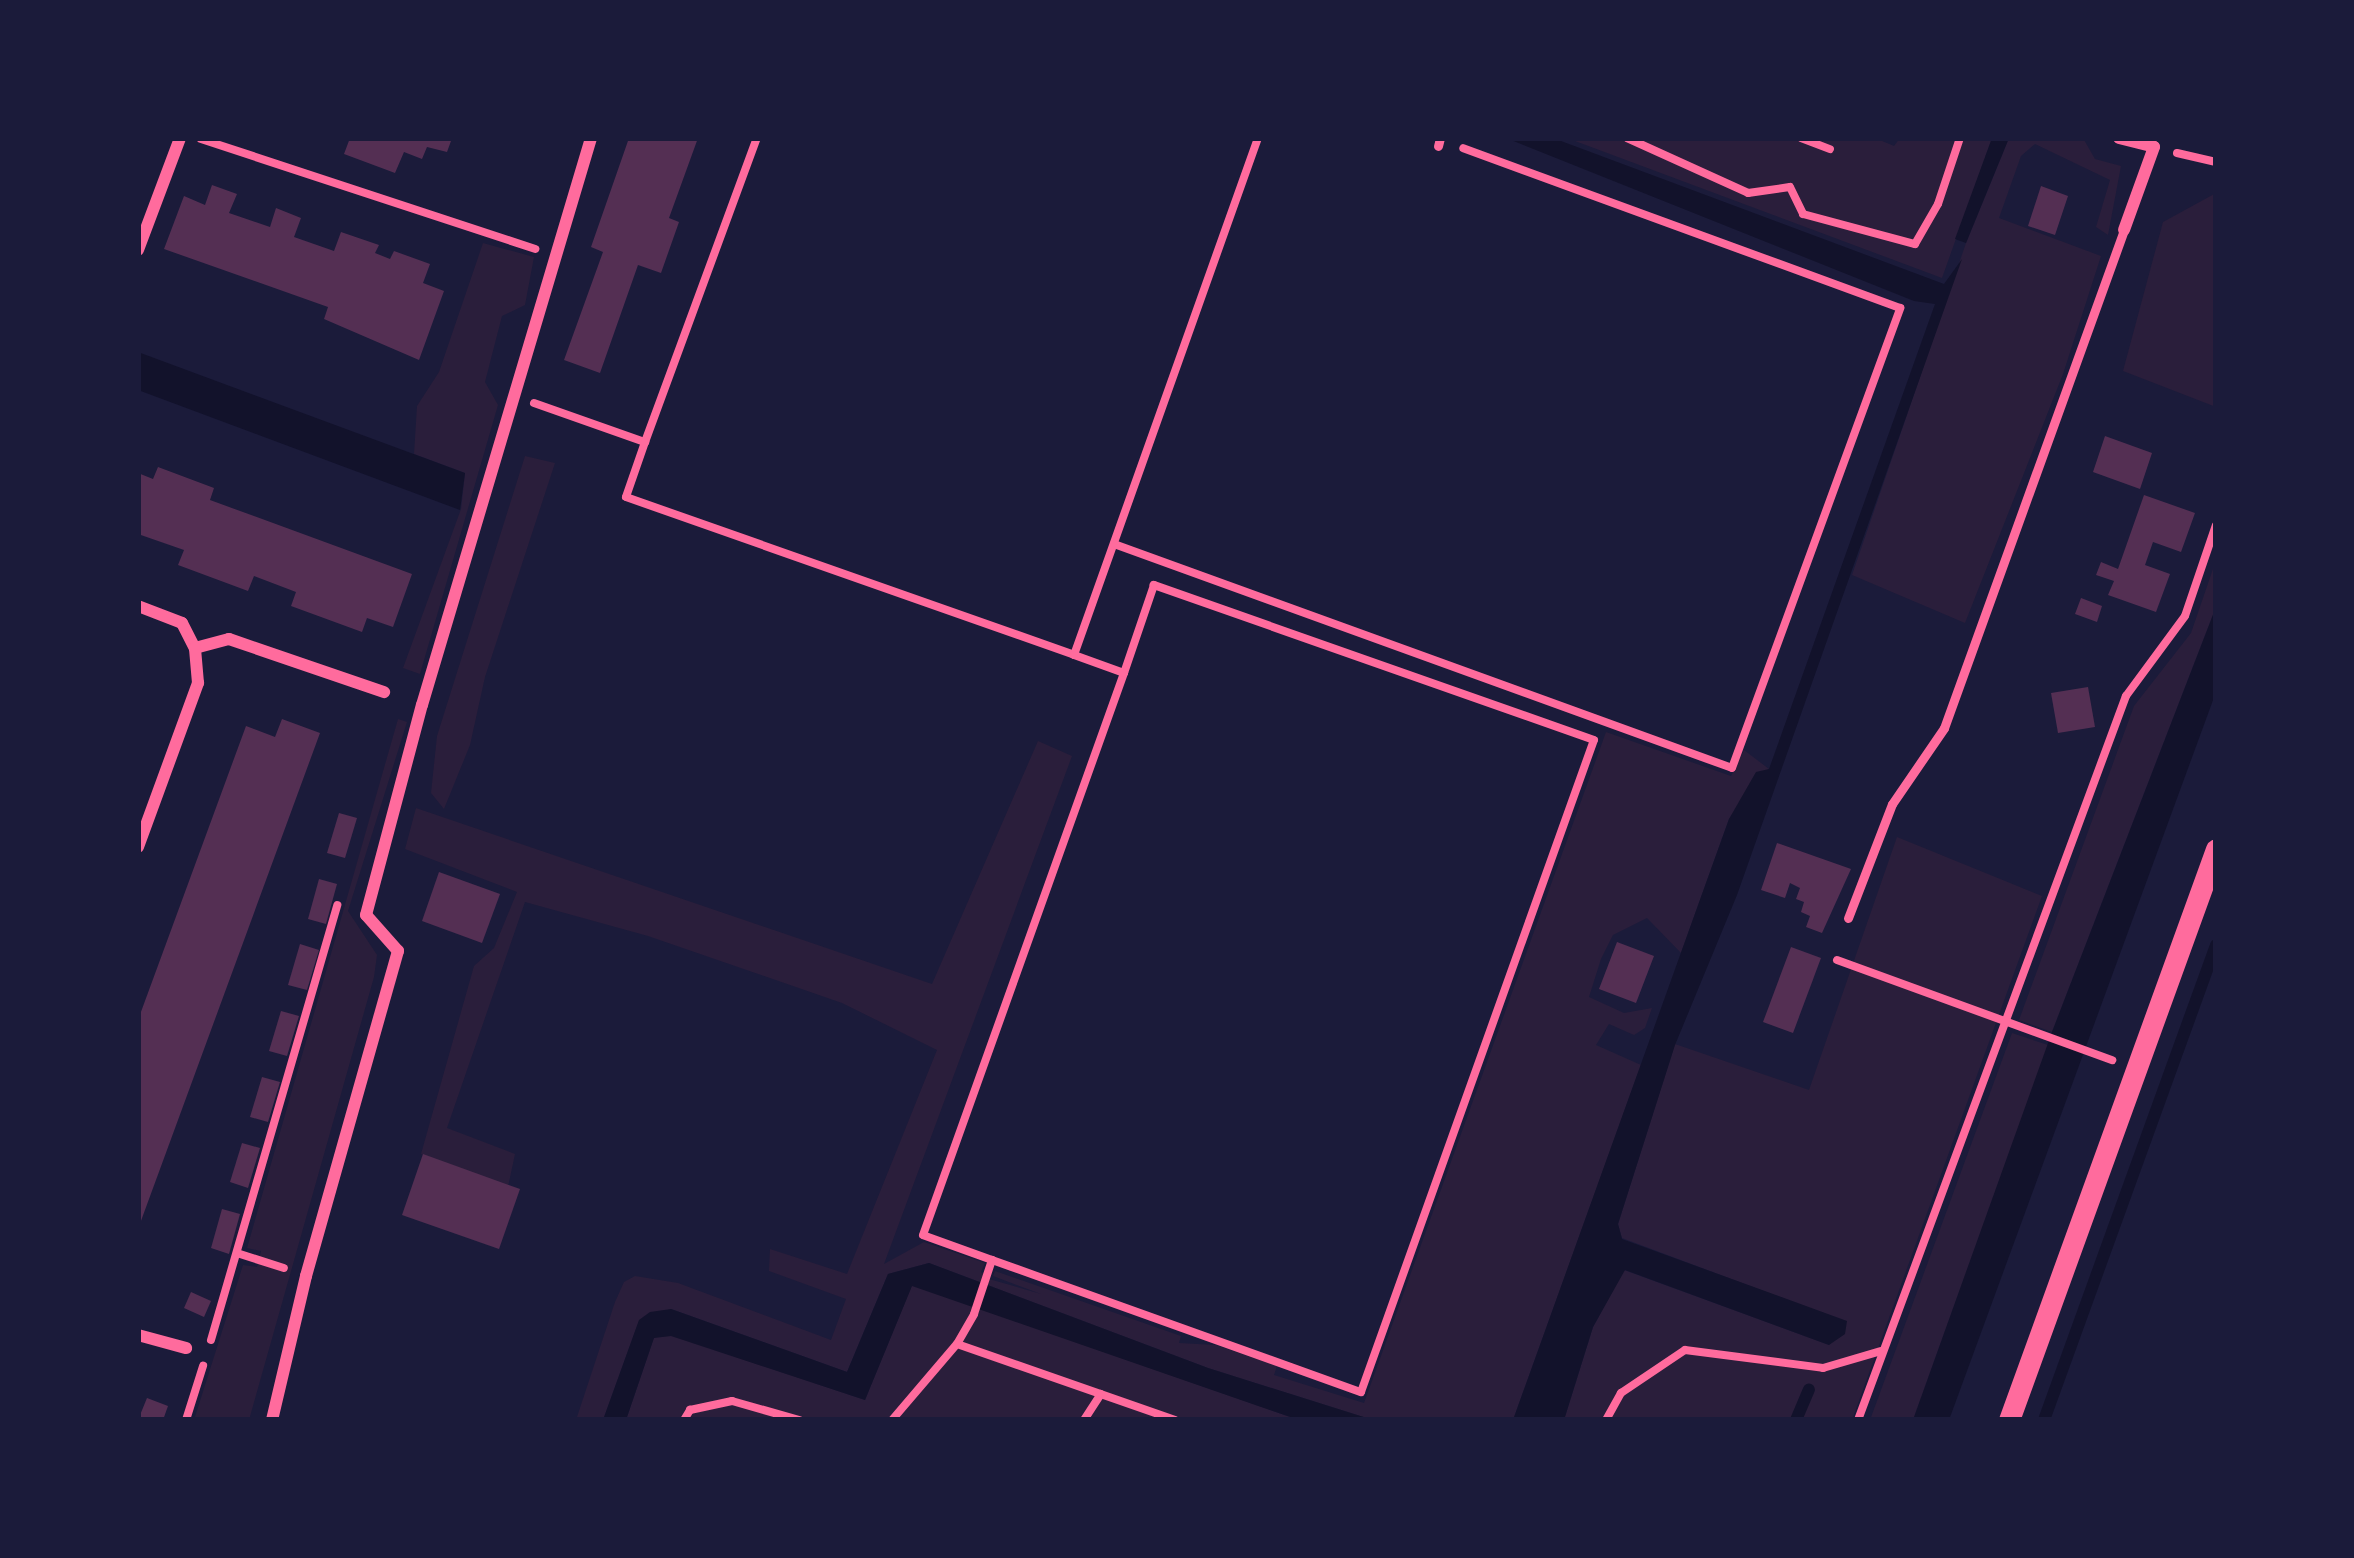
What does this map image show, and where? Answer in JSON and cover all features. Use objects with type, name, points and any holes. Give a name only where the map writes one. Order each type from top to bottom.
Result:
[{"type":"street","points":[[138,250],[180,138]]},
{"type":"street","points":[[272,1420],[306,1276],[398,951],[366,915],[422,705],[591,138]]},
{"type":"street","points":[[2119,138],[2154,147],[2124,230]]},
{"type":"street","points":[[138,606],[182,623],[195,648],[198,682],[138,847]]},
{"type":"street","points":[[195,648],[229,639],[384,692]]},
{"type":"street","points":[[2008,1420],[2216,849]]},
{"type":"street","points":[[138,1335],[186,1348]]},
{"type":"lane","points":[[1848,918],[1892,804],[1944,728],[2124,230]]},
{"type":"path","points":[[198,138],[559,257]]},
{"type":"path","points":[[757,138],[626,497],[1124,673]]},
{"type":"path","points":[[1074,655],[1258,138]]},
{"type":"path","points":[[1627,138],[1748,194],[1790,188],[1803,214],[1915,244],[1938,204],[1960,138]]},
{"type":"path","points":[[1801,138],[1830,149]]},
{"type":"path","points":[[1114,544],[1732,768],[1900,308],[1439,141]]},
{"type":"path","points":[[2154,147],[2216,162]]},
{"type":"path","points":[[516,397],[645,442]]},
{"type":"path","points":[[1858,1420],[2126,696],[2185,616],[2216,526]]},
{"type":"path","points":[[1154,585],[1594,740],[1361,1393],[923,1235],[1124,673],[1154,585]]},
{"type":"path","points":[[186,1420],[240,1254],[341,892]]},
{"type":"path","points":[[1838,961],[2100,1055]]},
{"type":"path","points":[[240,1254],[306,1276]]},
{"type":"path","points":[[892,1420],[957,1344],[974,1314],[992,1260]]},
{"type":"path","points":[[957,1344],[1174,1420]]},
{"type":"path","points":[[1606,1420],[1621,1393],[1685,1350],[1823,1368],[1883,1351]]},
{"type":"path","points":[[1084,1420],[1101,1394]]},
{"type":"path","points":[[684,1420],[690,1410],[732,1401],[799,1420]]},
{"type":"shaded area","points":[[1506,138],[1553,138],[1944,284],[1962,259],[1737,895],[1675,1045],[1618,1224],[1622,1239],[1847,1321],[1845,1334],[1829,1345],[1625,1270],[1593,1327],[1564,1420],[1513,1420],[1729,819],[1756,772],[1769,769],[1935,304],[1914,301]]},
{"type":"shaded area","points":[[1567,138],[1875,138],[1894,146],[1900,138],[1992,138],[1942,278]]},
{"type":"shaded area","points":[[1992,138],[2009,138],[1966,243],[1955,239]]},
{"type":"shaded area","points":[[2009,138],[2083,138],[2095,159],[2121,166],[2108,235],[2096,227],[2110,180],[2035,144],[2021,156],[1999,218],[2101,256],[2063,374],[1965,623],[1852,575],[1966,243]]},
{"type":"shaded area","points":[[2216,193],[2216,407],[2123,371],[2163,222]]},
{"type":"shaded area","points":[[483,243],[534,257],[525,305],[502,316],[485,382],[498,405],[420,674],[403,668],[461,509],[465,473],[414,454],[417,406],[439,372]]},
{"type":"shaded area","points":[[138,352],[465,473],[460,510],[138,390]]},
{"type":"shaded area","points":[[525,456],[555,463],[485,677],[470,745],[444,809],[431,793],[437,736]]},
{"type":"shaded area","points":[[2216,560],[2216,607],[2052,1032],[2019,1020],[2134,706],[2191,633]]},
{"type":"shaded area","points":[[2216,607],[2216,692],[1949,1420],[1913,1420],[2052,1032]]},
{"type":"shaded area","points":[[398,719],[407,722],[348,911],[377,955],[374,977],[249,1420],[194,1420],[243,1265],[257,1267],[261,1251],[247,1248]]},
{"type":"shaded area","points":[[1606,732],[1731,776],[1744,750],[1769,769],[1729,819],[1681,953],[1647,918],[1613,935],[1601,959],[1589,997],[1624,1013],[1652,1008],[1645,1028],[1634,1035],[1609,1024],[1596,1045],[1641,1065],[1513,1420],[1373,1420],[1208,1368],[929,1263],[888,1274],[847,1372],[671,1309],[639,1321],[603,1420],[576,1420],[615,1302],[624,1282],[635,1276],[678,1283],[831,1340],[846,1299],[769,1271],[770,1249],[847,1274],[937,1050],[842,1003],[648,936],[525,902],[447,1128],[515,1154],[508,1187],[421,1154],[474,966],[494,948],[517,892],[405,849],[416,808],[932,984],[1038,741],[1072,756],[884,1264],[924,1242],[985,1263],[981,1272],[989,1279],[1041,1294],[993,1276],[995,1271],[1181,1336],[1179,1343],[1216,1345],[1277,1366],[1274,1375],[1364,1403]]},
{"type":"shaded area","points":[[1897,837],[2042,896],[1852,1420],[1564,1420],[1593,1327],[1624,1270],[1829,1345],[1846,1322],[1622,1238],[1618,1224],[1675,1044],[1809,1090]]},
{"type":"shaded area","points":[[2012,1033],[2048,1045],[1913,1420],[1870,1420]]},
{"type":"shaded area","points":[[929,1263],[1208,1368],[1373,1420],[1299,1420],[912,1286],[865,1400],[671,1336],[654,1338],[626,1420],[603,1420],[639,1320],[650,1312],[671,1309],[847,1372],[888,1274]]},
{"type":"shaded area","points":[[912,1285],[1299,1420],[626,1420],[654,1337],[671,1335],[865,1400]]},
{"type":"building","points":[[350,138],[451,141],[447,152],[427,147],[422,159],[404,152],[395,173],[344,154]]},
{"type":"building","points":[[629,138],[698,138],[669,218],[679,222],[661,273],[638,265],[600,373],[564,360],[603,252],[591,247]]},
{"type":"building","points":[[212,185],[237,194],[229,213],[270,227],[276,208],[301,218],[294,237],[334,251],[341,232],[379,245],[375,253],[390,259],[394,251],[430,264],[423,283],[444,291],[419,360],[324,319],[328,307],[164,249],[184,196],[205,205]]},
{"type":"building","points":[[2041,186],[2068,196],[2055,235],[2028,226]]},
{"type":"building","points":[[2105,436],[2152,453],[2140,489],[2093,472]]},
{"type":"building","points":[[158,467],[214,488],[210,500],[412,574],[393,627],[367,618],[362,632],[291,606],[296,592],[254,576],[248,591],[178,565],[184,550],[138,534],[138,473],[153,479]]},
{"type":"building","points":[[2144,495],[2195,513],[2181,552],[2153,542],[2145,565],[2170,574],[2156,612],[2108,595],[2114,581],[2096,575],[2101,562],[2118,569]]},
{"type":"building","points":[[2081,598],[2102,606],[2097,622],[2075,614]]},
{"type":"building","points":[[2088,687],[2095,727],[2058,733],[2051,693]]},
{"type":"building","points":[[282,719],[320,733],[138,1229],[138,1020],[246,726],[275,737]]},
{"type":"building","points":[[339,813],[357,818],[345,858],[327,853]]},
{"type":"building","points":[[1777,843],[1851,869],[1822,933],[1806,927],[1810,916],[1801,912],[1804,902],[1796,899],[1800,888],[1790,883],[1785,898],[1761,890]]},
{"type":"building","points":[[439,872],[500,894],[482,943],[422,921]]},
{"type":"building","points":[[319,879],[337,884],[326,924],[308,919]]},
{"type":"building","points":[[1617,942],[1654,956],[1636,1003],[1599,989]]},
{"type":"building","points":[[300,944],[319,950],[307,990],[288,985]]},
{"type":"building","points":[[1791,947],[1821,958],[1793,1033],[1763,1022]]},
{"type":"building","points":[[281,1011],[299,1016],[287,1056],[269,1051]]},
{"type":"building","points":[[262,1077],[280,1082],[268,1122],[250,1117]]},
{"type":"building","points":[[242,1143],[260,1148],[248,1188],[230,1182]]},
{"type":"building","points":[[423,1154],[520,1189],[499,1249],[402,1215]]},
{"type":"building","points":[[222,1209],[240,1214],[229,1254],[211,1248]]},
{"type":"building","points":[[191,1292],[211,1301],[204,1317],[184,1308]]},
{"type":"building","points":[[147,1398],[168,1406],[163,1420],[138,1420]]},
{"type":"waterway","points":[[2044,1420],[2216,945]]},
{"type":"waterway","points":[[1796,1420],[1809,1390]]}]
